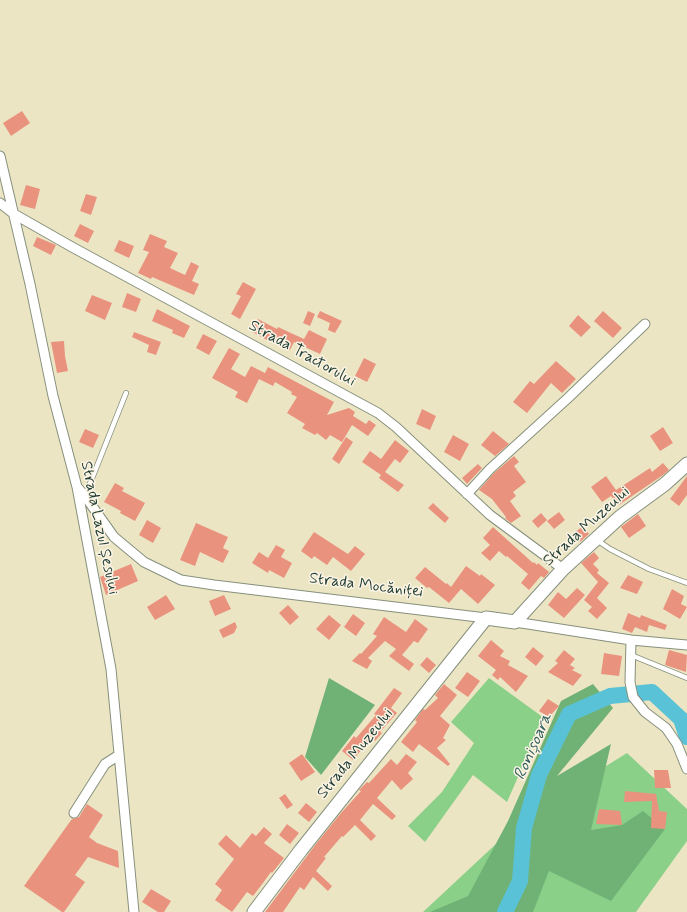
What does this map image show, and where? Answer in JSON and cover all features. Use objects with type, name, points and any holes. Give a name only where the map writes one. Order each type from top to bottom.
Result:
[{"type":"street","name":"Strada Lazul Șesului","points":[[0,156],[53,396],[77,487],[112,669],[134,912]]},
{"type":"street","name":"Strada Tractorului","points":[[0,203],[14,214],[378,413],[396,427],[490,516],[563,569]]},
{"type":"street","points":[[467,494],[490,469],[646,324]]},
{"type":"street","name":"Strada Muzeului","points":[[515,622],[563,569],[595,539],[620,517],[665,484],[687,464]]},
{"type":"street","name":"Strada Mocăniței","points":[[77,487],[114,537],[144,562],[181,580],[486,618],[632,640],[687,645]]},
{"type":"street","name":"Strada Muzeului","points":[[254,912],[301,850],[486,618]]},
{"type":"street","points":[[632,640],[630,682],[633,697],[644,712],[666,728],[677,744],[687,769]]},
{"type":"street","points":[[74,813],[105,764],[119,756]]},
{"type":"lane","points":[[85,496],[126,393]]},
{"type":"lane","points":[[595,539],[610,549],[649,569],[687,583]]},
{"type":"lane","points":[[631,655],[687,678]]},
{"type":"green space","points":[[329,678],[375,705],[321,775],[305,757]]},
{"type":"green space","points":[[489,678],[544,718],[507,802],[473,775],[425,842],[408,826],[442,792],[474,743],[451,722]]},
{"type":"green space","points":[[593,684],[613,708],[557,776],[611,744],[591,830],[622,825],[643,811],[665,829],[611,901],[549,871],[533,912],[430,912],[468,896],[508,821],[561,701]]},
{"type":"green space","points":[[627,753],[687,809],[687,841],[636,912],[423,912],[527,815]]},
{"type":"building","points":[[22,111],[30,123],[11,136],[3,123]]},
{"type":"building","points":[[26,185],[40,189],[35,209],[20,205]]},
{"type":"building","points":[[86,194],[97,197],[91,215],[80,211]]},
{"type":"building","points":[[80,224],[94,231],[88,243],[74,236]]},
{"type":"building","points":[[150,234],[167,241],[164,247],[178,253],[170,268],[185,275],[191,262],[199,266],[192,281],[199,284],[194,295],[152,277],[151,279],[138,273],[149,252],[143,250]]},
{"type":"building","points":[[37,237],[56,245],[51,255],[33,246]]},
{"type":"building","points":[[119,240],[134,246],[129,258],[114,251]]},
{"type":"building","points":[[243,282],[256,289],[240,319],[231,314],[241,296],[236,294]]},
{"type":"building","points":[[127,293],[141,299],[136,312],[122,307]]},
{"type":"building","points":[[92,295],[112,303],[105,320],[85,311]]},
{"type":"building","points":[[157,309],[190,326],[184,338],[172,333],[173,330],[152,321]]},
{"type":"building","points":[[308,311],[315,314],[310,326],[303,323]]},
{"type":"building","points":[[320,311],[342,321],[335,333],[328,330],[330,323],[317,317]]},
{"type":"building","points":[[603,311],[622,328],[613,338],[594,321]]},
{"type":"building","points":[[578,315],[591,327],[581,337],[569,326]]},
{"type":"building","points":[[258,319],[277,329],[278,327],[304,339],[309,330],[327,339],[320,354],[294,342],[290,350],[251,331]]},
{"type":"building","points":[[134,332],[161,342],[156,355],[147,352],[149,345],[132,337]]},
{"type":"building","points":[[203,334],[217,341],[209,355],[196,348]]},
{"type":"building","points":[[64,341],[68,371],[57,373],[51,342]]},
{"type":"building","points":[[229,348],[240,354],[231,369],[245,377],[251,366],[265,373],[268,367],[334,402],[327,415],[349,408],[355,412],[353,416],[366,424],[369,420],[376,425],[368,436],[352,425],[342,442],[330,435],[326,440],[317,433],[315,435],[302,428],[305,424],[287,413],[297,397],[291,394],[292,392],[275,382],[273,386],[259,379],[247,403],[235,397],[238,392],[212,378]]},
{"type":"building","points":[[364,358],[376,364],[367,382],[355,376]]},
{"type":"building","points":[[556,361],[576,379],[562,393],[551,383],[527,413],[513,402],[530,381],[534,384]]},
{"type":"building","points":[[422,409],[436,416],[430,430],[416,424]]},
{"type":"building","points":[[663,427],[673,443],[660,451],[650,436]]},
{"type":"building","points":[[85,429],[99,435],[93,448],[79,442]]},
{"type":"building","points":[[493,431],[509,444],[495,456],[481,445]]},
{"type":"building","points":[[453,435],[469,444],[460,461],[444,452]]},
{"type":"building","points":[[346,437],[353,442],[339,464],[332,459]]},
{"type":"building","points":[[395,440],[409,451],[400,463],[395,459],[385,472],[404,485],[398,492],[379,478],[381,475],[362,462],[370,451],[381,459]]},
{"type":"building","points":[[514,456],[519,462],[514,466],[526,482],[513,492],[516,496],[510,501],[521,516],[511,523],[505,518],[506,517],[492,499],[479,490],[494,473]]},
{"type":"building","points":[[663,463],[669,470],[619,505],[611,496],[602,502],[591,487],[606,476],[616,490],[650,468],[652,472]]},
{"type":"building","points":[[478,464],[482,468],[467,484],[462,478]]},
{"type":"building","points":[[687,476],[687,495],[679,506],[670,499]]},
{"type":"building","points":[[115,483],[124,488],[122,491],[145,503],[135,521],[120,513],[121,511],[104,502]]},
{"type":"building","points":[[433,503],[449,518],[445,523],[428,508]]},
{"type":"building","points":[[559,512],[565,520],[554,529],[547,521]]},
{"type":"building","points":[[541,513],[547,520],[538,528],[532,521]]},
{"type":"building","points":[[638,514],[646,526],[629,538],[621,527]]},
{"type":"building","points":[[147,520],[161,528],[153,543],[139,535]]},
{"type":"building","points":[[196,523],[228,537],[223,548],[229,551],[223,563],[200,552],[195,566],[180,560]]},
{"type":"building","points":[[583,526],[589,534],[580,542],[574,533]]},
{"type":"building","points":[[493,527],[533,563],[534,562],[537,565],[538,563],[549,572],[544,578],[541,576],[529,590],[521,583],[528,574],[507,556],[506,557],[499,551],[490,561],[481,553],[490,545],[483,538]]},
{"type":"building","points":[[314,532],[348,554],[355,546],[365,554],[351,571],[333,557],[327,565],[314,556],[312,559],[301,551]]},
{"type":"building","points":[[276,545],[285,550],[281,557],[292,563],[284,578],[269,570],[268,573],[252,563],[259,552],[268,558]]},
{"type":"building","points":[[594,552],[599,558],[593,564],[599,570],[597,573],[609,583],[597,598],[607,608],[597,619],[588,611],[592,607],[584,600],[598,582],[581,563]]},
{"type":"building","points":[[131,564],[138,581],[106,595],[100,577]]},
{"type":"building","points":[[466,566],[480,576],[481,574],[495,585],[478,604],[461,589],[449,603],[415,578],[425,567],[451,587]]},
{"type":"building","points":[[628,575],[643,582],[637,594],[620,588]]},
{"type":"building","points":[[577,588],[585,595],[564,618],[548,605],[558,592],[566,599]]},
{"type":"building","points":[[672,589],[684,596],[681,604],[687,607],[680,619],[663,609]]},
{"type":"building","points":[[166,595],[175,609],[155,620],[147,607]]},
{"type":"building","points":[[224,595],[231,609],[215,616],[209,601]]},
{"type":"building","points":[[288,605],[299,617],[290,625],[279,613]]},
{"type":"building","points":[[628,613],[640,618],[641,615],[667,625],[665,630],[649,625],[647,632],[635,627],[632,633],[622,629]]},
{"type":"building","points":[[353,614],[365,623],[356,636],[344,627]]},
{"type":"building","points":[[329,615],[341,625],[329,640],[316,629]]},
{"type":"building","points":[[384,617],[406,632],[415,619],[428,629],[418,643],[414,641],[402,655],[414,664],[409,671],[389,656],[396,649],[385,641],[368,658],[372,661],[367,669],[352,661],[360,653],[361,654],[377,636],[373,634]]},
{"type":"building","points":[[235,622],[237,627],[234,633],[223,638],[219,630]]},
{"type":"building","points":[[491,640],[504,651],[500,656],[510,661],[508,665],[528,676],[516,692],[500,677],[498,680],[492,675],[496,670],[478,656]]},
{"type":"building","points":[[533,647],[544,656],[536,666],[525,657]]},
{"type":"building","points":[[564,650],[575,659],[570,665],[575,668],[572,670],[582,675],[573,686],[548,672],[558,663],[555,661]]},
{"type":"building","points":[[669,650],[687,655],[686,672],[665,665]]},
{"type":"building","points":[[604,653],[622,656],[619,676],[601,674]]},
{"type":"building","points":[[427,657],[436,665],[429,673],[420,665]]},
{"type":"building","points":[[467,672],[480,681],[468,697],[455,688]]},
{"type":"building","points":[[444,684],[457,695],[440,716],[450,725],[443,738],[446,740],[437,748],[450,764],[448,766],[419,744],[413,752],[401,742],[417,722],[415,720],[423,709],[425,710],[438,698],[435,695]]},
{"type":"building","points":[[394,688],[402,693],[391,708],[397,713],[380,732],[382,733],[375,741],[371,738],[353,760],[342,751],[354,736],[356,738],[376,715],[374,714]]},
{"type":"building","points":[[548,699],[559,706],[549,717],[539,711]]},
{"type":"building","points":[[302,754],[315,772],[301,781],[289,763]]},
{"type":"building","points":[[406,754],[417,762],[408,773],[413,779],[401,790],[392,780],[377,798],[396,816],[392,820],[373,804],[360,820],[376,836],[371,841],[355,825],[343,837],[342,836],[324,857],[326,858],[316,871],[332,886],[328,891],[313,877],[304,890],[300,887],[283,912],[265,912],[316,844],[361,791],[359,790],[367,782],[369,783],[391,759],[397,765]]},
{"type":"building","points":[[654,770],[668,770],[671,788],[655,788]]},
{"type":"building","points":[[625,791],[656,794],[659,811],[667,812],[665,829],[651,828],[652,801],[624,802]]},
{"type":"building","points":[[285,794],[293,805],[287,809],[279,798]]},
{"type":"building","points":[[306,803],[317,812],[309,822],[298,813]]},
{"type":"building","points":[[87,804],[103,815],[89,837],[97,843],[118,851],[119,868],[88,857],[75,875],[85,882],[64,912],[62,912],[24,886],[72,819],[79,817]]},
{"type":"building","points":[[599,809],[620,811],[622,825],[596,824]]},
{"type":"building","points":[[287,824],[299,833],[290,844],[279,835]]},
{"type":"building","points":[[264,827],[272,834],[264,843],[284,858],[272,873],[271,872],[253,896],[247,892],[232,912],[215,900],[222,890],[215,884],[234,859],[218,844],[226,835],[240,848],[252,833],[256,836]]},
{"type":"building","points":[[151,889],[171,901],[164,912],[158,912],[142,902]]},
{"type":"waterway","name":"Ronișoara","points":[[505,912],[520,881],[524,828],[539,775],[569,714],[610,696],[652,692],[681,719],[687,737]]}]
